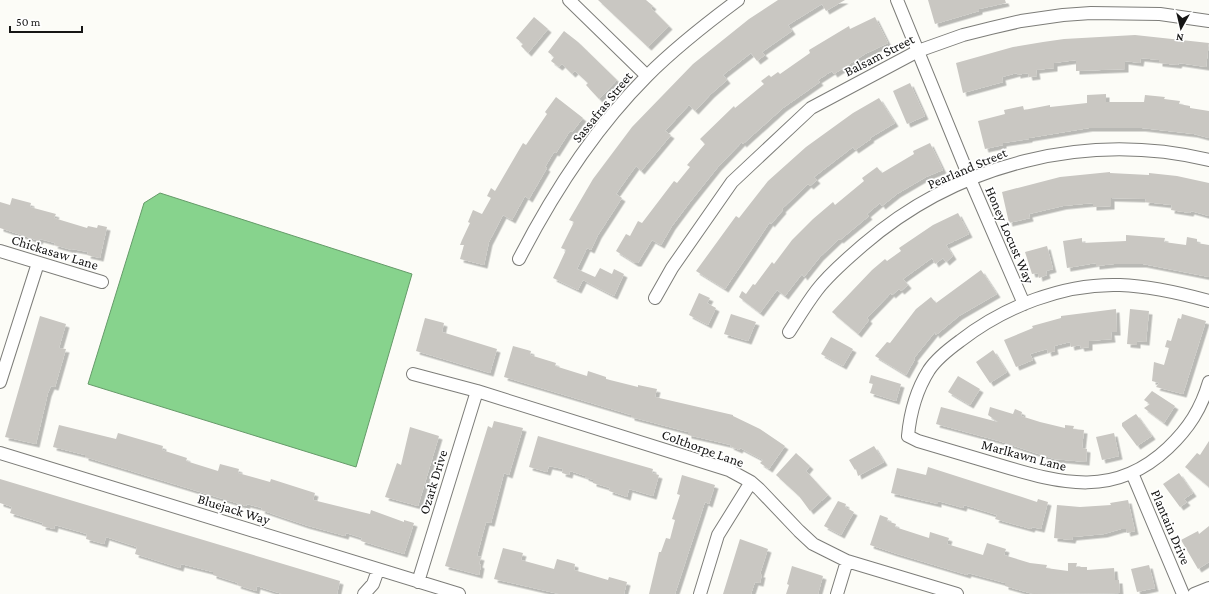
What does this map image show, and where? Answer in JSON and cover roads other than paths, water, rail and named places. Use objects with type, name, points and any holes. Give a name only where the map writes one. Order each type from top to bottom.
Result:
[{"type":"street","points":[[569,0],[647,76]]},
{"type":"street","name":"Sassafras Street","points":[[519,259],[535,228],[590,143],[647,76],[705,24],[738,0]]},
{"type":"street","name":"Honey Locust Way","points":[[897,0],[970,179],[1024,304]]},
{"type":"street","name":"Balsam Street","points":[[655,298],[672,268],[732,182],[811,108],[918,51],[963,35],[998,26],[1063,15],[1091,13],[1160,14],[1209,21]]},
{"type":"street","name":"Pearland Street","points":[[789,332],[818,289],[846,259],[878,232],[912,208],[970,179],[1018,162],[1080,151],[1166,151],[1209,160]]},
{"type":"street","name":"Chickasaw Lane","points":[[0,251],[102,282]]},
{"type":"street","points":[[0,382],[38,263]]},
{"type":"street","points":[[1024,304],[1056,293],[1119,285],[1168,290],[1209,301]]},
{"type":"street","name":"Marlkawn Lane","points":[[1024,304],[982,325],[937,360],[929,370],[919,390],[912,412],[908,436],[918,441],[1048,479],[1080,483],[1098,482],[1132,472],[1160,455],[1183,433],[1199,410],[1209,382]]},
{"type":"street","name":"Colthorpe Lane","points":[[413,374],[477,391],[729,470],[751,482],[813,544],[847,561],[957,594]]},
{"type":"street","name":"Ozark Drive","points":[[418,582],[477,391]]},
{"type":"street","name":"Bluejack Way","points":[[0,453],[459,594]]},
{"type":"street","name":"Plantain Drive","points":[[1132,472],[1183,594]]},
{"type":"street","points":[[700,594],[718,535],[751,482]]},
{"type":"street","points":[[837,594],[847,561]]},
{"type":"street","points":[[364,594],[373,584],[378,570]]},
{"type":"street","points":[[1194,594],[1209,588]]}]
